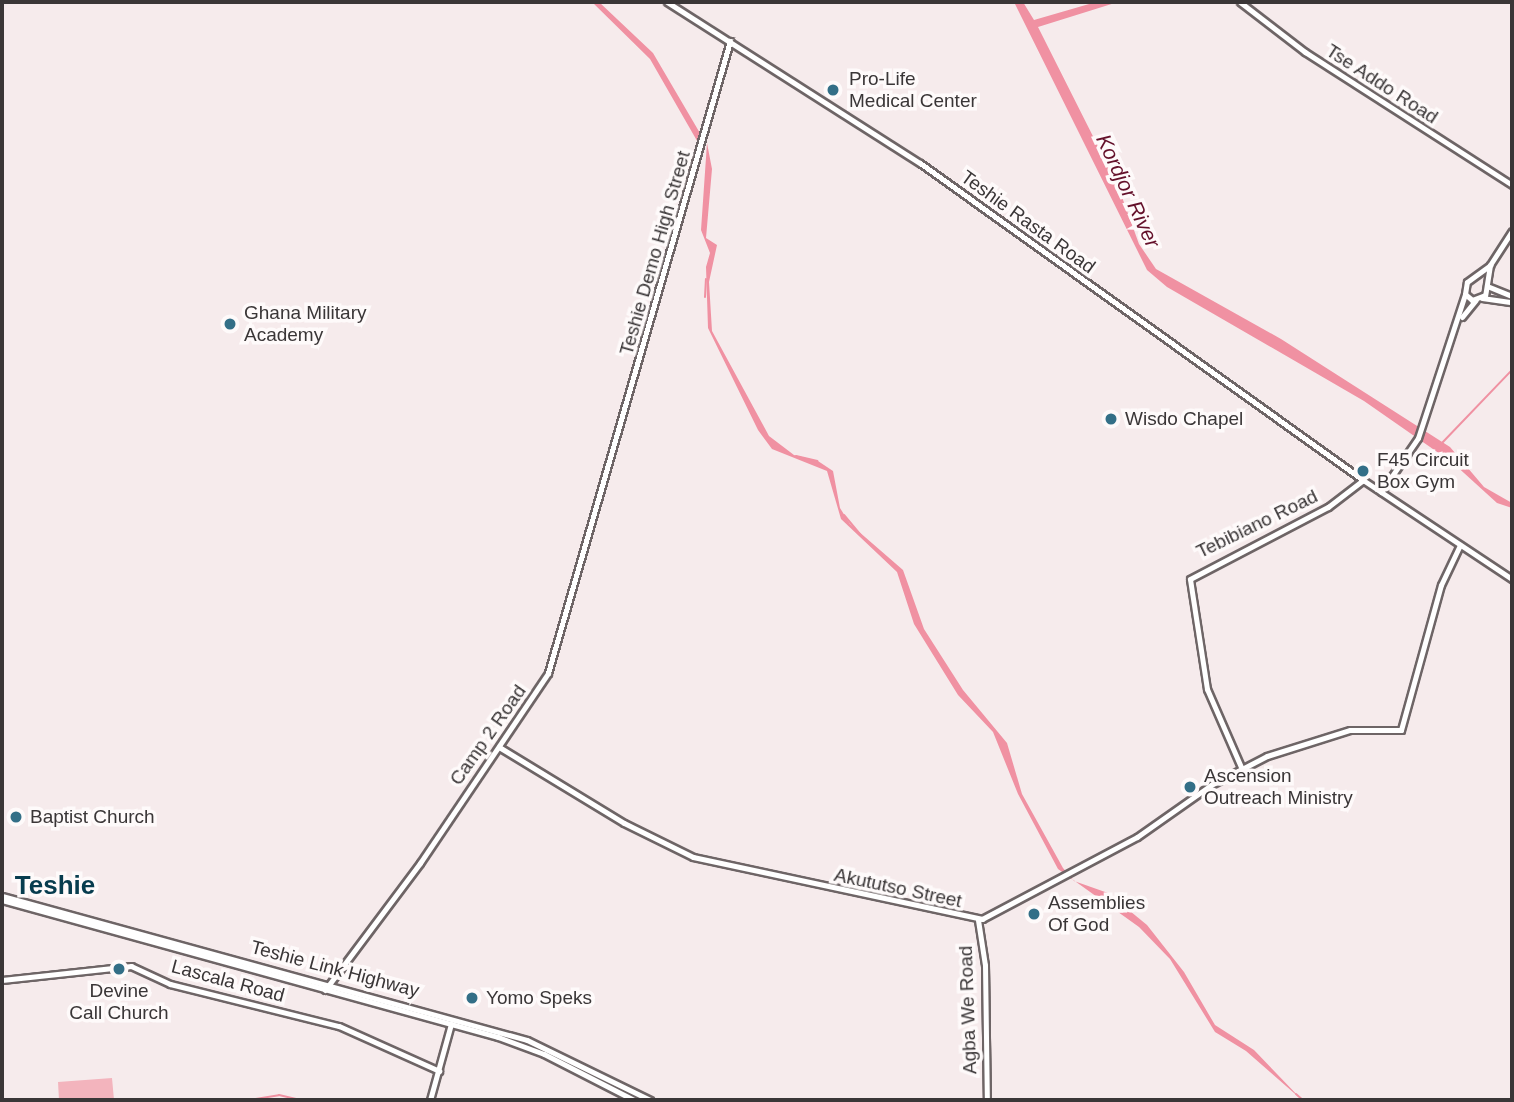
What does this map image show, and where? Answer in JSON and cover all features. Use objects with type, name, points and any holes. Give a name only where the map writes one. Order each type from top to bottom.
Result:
[{"type":"street","name":"Teshie Rasta Road","points":[[667,2],[920,163],[1363,480],[1512,579]]},
{"type":"street","name":"Tse Addo Road","points":[[1240,2],[1305,52],[1512,185]]},
{"type":"street","name":"Teshie Demo High Street","points":[[607,473],[704,142],[730,41]]},
{"type":"street","points":[[1381,492],[1411,451],[1423,425],[1460,320],[1467,282],[1490,265],[1512,231]]},
{"type":"street","points":[[1460,320],[1479,299],[1487,285],[1490,265]]},
{"type":"street","points":[[1474,278],[1512,296]]},
{"type":"street","points":[[1465,294],[1479,299],[1512,302]]},
{"type":"street","name":"Camp 2 Road","points":[[325,990],[499,747],[548,673],[607,473]]},
{"type":"street","name":"Tebibiano Road","points":[[1241,767],[1206,684],[1189,586],[1192,574],[1328,507],[1363,480]]},
{"type":"street","name":"Akututso Street","points":[[499,747],[624,823],[693,857],[978,920],[1077,870],[1241,767],[1350,730],[1401,730],[1441,585],[1460,545]]},
{"type":"street","name":"Teshie Link Highway","points":[[2,898],[330,983],[452,1021],[544,1054],[634,1100]]},
{"type":"street","name":"Teshie Link Highway","points":[[2,898],[325,990],[536,1043],[650,1100]]},
{"type":"street","name":"Agba We Road","points":[[978,920],[985,965],[987,1100]]},
{"type":"street","name":"Lascala Road","points":[[2,981],[131,966],[170,984],[339,1026],[439,1071]]},
{"type":"street","points":[[431,1099],[452,1021]]},
{"type":"shaded area","points":[[592,2],[599,2],[653,53],[704,140],[700,146],[650,59]]},
{"type":"shaded area","points":[[1014,2],[1023,2],[1034,20],[1096,2],[1118,2],[1038,27],[1118,186],[1139,244],[1156,269],[1281,339],[1450,447],[1484,487],[1512,503],[1512,508],[1497,503],[1453,463],[1364,401],[1167,287],[1147,270]]},
{"type":"shaded area","points":[[707,143],[712,169],[706,238],[717,245],[709,282],[712,331],[769,436],[794,455],[818,461],[833,471],[840,508],[850,524],[903,570],[924,629],[963,690],[1007,743],[1022,794],[1063,868],[1073,880],[1058,869],[1018,794],[993,732],[958,695],[914,624],[897,572],[841,519],[827,471],[772,449],[758,430],[708,328],[706,267],[710,253],[701,230]]},
{"type":"shaded area","points":[[1075,882],[1108,893],[1147,925],[1184,972],[1215,1025],[1254,1050],[1302,1100],[1246,1051],[1215,1032],[1170,959],[1139,927]]},
{"type":"shaded area","points":[[112,1078],[114,1100],[59,1100],[58,1082]]},
{"type":"waterway","points":[[705,297],[706,279]]},
{"type":"waterway","points":[[1441,444],[1512,370]]},
{"type":"waterway","points":[[796,456],[817,461]]},
{"type":"waterway","points":[[844,515],[861,535]]},
{"type":"waterway","points":[[1296,1094],[1303,1100]]},
{"type":"waterway","points":[[249,1100],[279,1095],[301,1100]]},
{"type":"waterway","points":[[408,1100],[455,1100]]},
{"type":"place","name":"Pro-Life Medical Center","points":[[833,90]]},
{"type":"place","name":"Ghana Military Academy","points":[[230,324]]},
{"type":"place","name":"Wisdo Chapel","points":[[1111,419]]},
{"type":"place","name":"F45 Circuit Box Gym","points":[[1363,471]]},
{"type":"place","name":"Ascension Outreach Ministry","points":[[1190,787]]},
{"type":"place","name":"Baptist Church","points":[[16,817]]},
{"type":"place","name":"Assemblies Of God","points":[[1034,914]]},
{"type":"place","name":"Devine Call Church","points":[[119,969]]},
{"type":"place","name":"Yomo Speks","points":[[472,998]]},
{"type":"district","name":"Teshie","points":[[55,886]]},
{"type":"water label","name":"Kordjor River","points":[[1128,191]]}]
